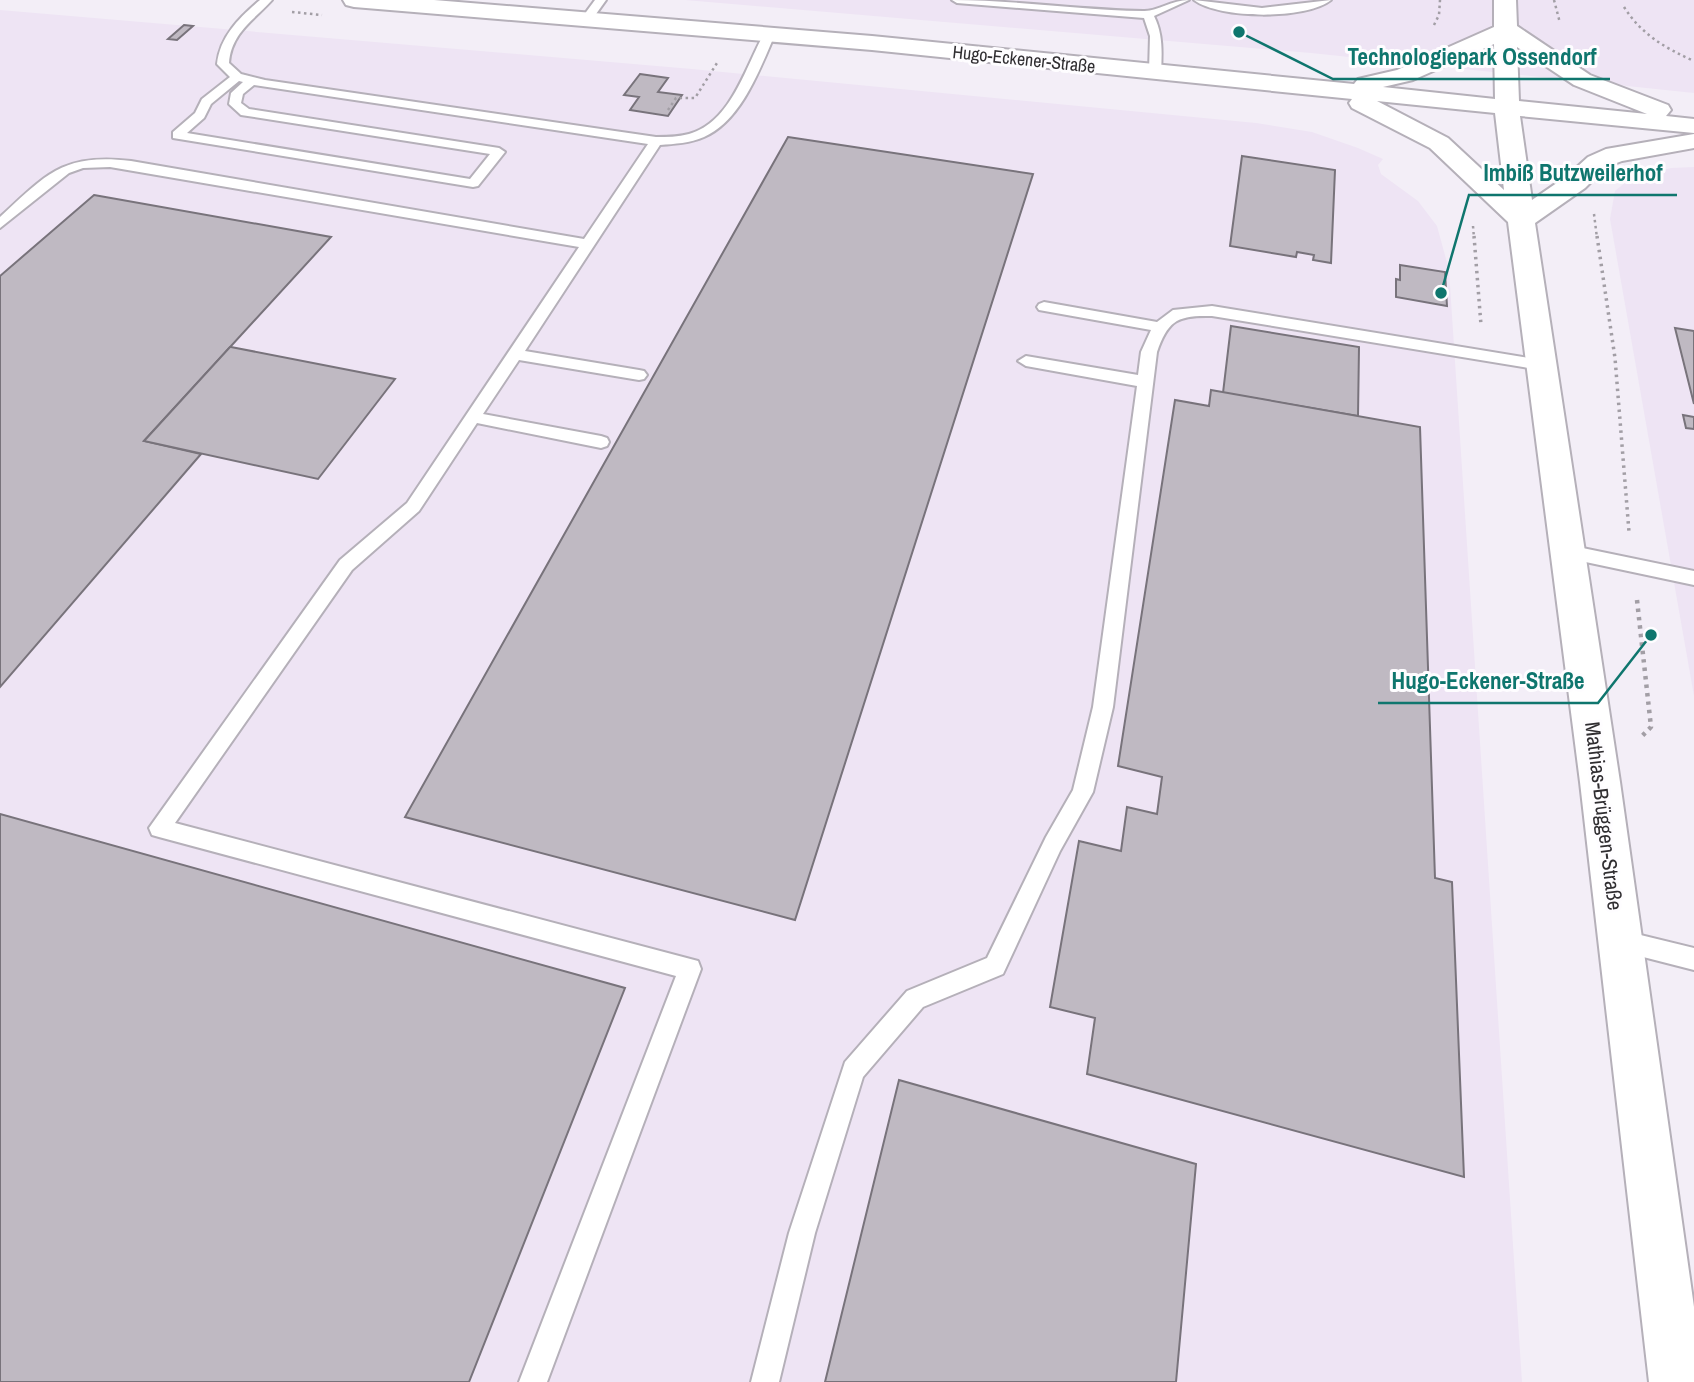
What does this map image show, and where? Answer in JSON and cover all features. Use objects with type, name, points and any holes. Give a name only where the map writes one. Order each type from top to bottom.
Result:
[{"type":"street","name":"Hugo-Eckener-Straße","points":[[354,0],[769,34],[1694,124]]},
{"type":"street","name":"Mathias-Brüggen-Straße","points":[[1505,0],[1507,107],[1521,220],[1600,782],[1677,1382]]},
{"type":"street","points":[[1334,90],[1405,75],[1507,30],[1582,80],[1694,124]]},
{"type":"street","points":[[1334,90],[1420,131],[1439,143],[1521,220],[1576,182],[1597,162],[1615,154],[1685,144],[1694,139]]},
{"type":"lane","points":[[267,0],[238,29],[223,54],[223,64],[237,77],[652,141],[680,140],[703,132],[724,113],[747,82],[769,34]]},
{"type":"lane","points":[[587,19],[601,0]]},
{"type":"lane","points":[[957,0],[1148,15],[1184,0]]},
{"type":"lane","points":[[1199,0],[1223,7],[1260,11],[1312,6],[1326,0]]},
{"type":"lane","points":[[1148,15],[1155,27],[1155,72]]},
{"type":"lane","points":[[237,77],[206,102],[200,116],[177,135],[473,183],[499,152],[245,112],[235,104],[237,93],[251,81]]},
{"type":"lane","points":[[533,1382],[690,969],[159,828],[346,565],[413,507],[588,244],[652,141]]},
{"type":"lane","points":[[0,224],[59,173],[77,165],[101,162],[588,244]]},
{"type":"lane","points":[[1044,307],[1159,327]]},
{"type":"lane","points":[[765,1382],[802,1233],[853,1070],[915,999],[995,966],[1054,844],[1083,792],[1103,707],[1149,352],[1159,327],[1174,314],[1189,310],[1212,311],[1541,365]]},
{"type":"lane","points":[[515,354],[639,375]]},
{"type":"lane","points":[[1026,360],[1146,382]]},
{"type":"lane","points":[[473,417],[601,442]]},
{"type":"lane","points":[[1568,552],[1694,578]]},
{"type":"lane","points":[[1620,941],[1694,959]]},
{"type":"path","points":[[1624,7],[1634,23],[1653,39],[1694,61]]},
{"type":"path","points":[[652,141],[676,98],[695,99],[719,59]]},
{"type":"path","points":[[1595,204],[1594,215],[1615,358],[1623,472],[1651,727],[1600,782]]},
{"type":"path","points":[[1472,221],[1483,355]]},
{"type":"shaded area","points":[[685,0],[1694,0],[1694,93],[1311,53]]},
{"type":"shaded area","points":[[0,10],[692,69],[1256,123],[1312,132],[1383,159],[1378,165],[1381,174],[1418,201],[1437,226],[1449,270],[1522,1382],[0,1382]]},
{"type":"shaded area","points":[[1694,167],[1694,696],[1610,219],[1615,191],[1631,178],[1671,168]]},
{"type":"building","points":[[184,25],[193,26],[177,40],[168,39]]},
{"type":"building","points":[[640,74],[668,78],[658,92],[682,95],[668,116],[630,110],[639,97],[624,95]]},
{"type":"building","points":[[788,137],[1033,174],[795,920],[405,817]]},
{"type":"building","points":[[1242,156],[1335,170],[1331,263],[1313,260],[1314,255],[1297,252],[1296,257],[1230,246]]},
{"type":"building","points":[[94,195],[331,237],[144,441],[201,454],[0,687],[0,276]]},
{"type":"building","points":[[1400,265],[1445,272],[1447,306],[1396,297],[1396,279],[1400,280]]},
{"type":"building","points":[[1231,326],[1359,347],[1358,416],[1223,393]]},
{"type":"building","points":[[1675,328],[1694,331],[1694,404]]},
{"type":"building","points":[[230,347],[395,379],[318,479],[144,441]]},
{"type":"building","points":[[1211,390],[1420,427],[1435,878],[1452,882],[1464,1177],[1087,1074],[1095,1018],[1050,1007],[1079,841],[1121,851],[1127,807],[1157,814],[1162,777],[1118,766],[1175,400],[1209,406]]},
{"type":"building","points":[[1683,415],[1694,417],[1694,429],[1686,428]]},
{"type":"building","points":[[0,814],[625,988],[469,1382],[0,1382]]},
{"type":"building","points":[[899,1080],[1196,1164],[1176,1382],[825,1382]]},
{"type":"place","name":"Technologiepark Ossendorf","points":[[1239,32]]},
{"type":"place","name":"Imbiß Butzweilerhof","points":[[1441,293]]},
{"type":"place","name":"Hugo-Eckener-Straße","points":[[1651,635]]}]
